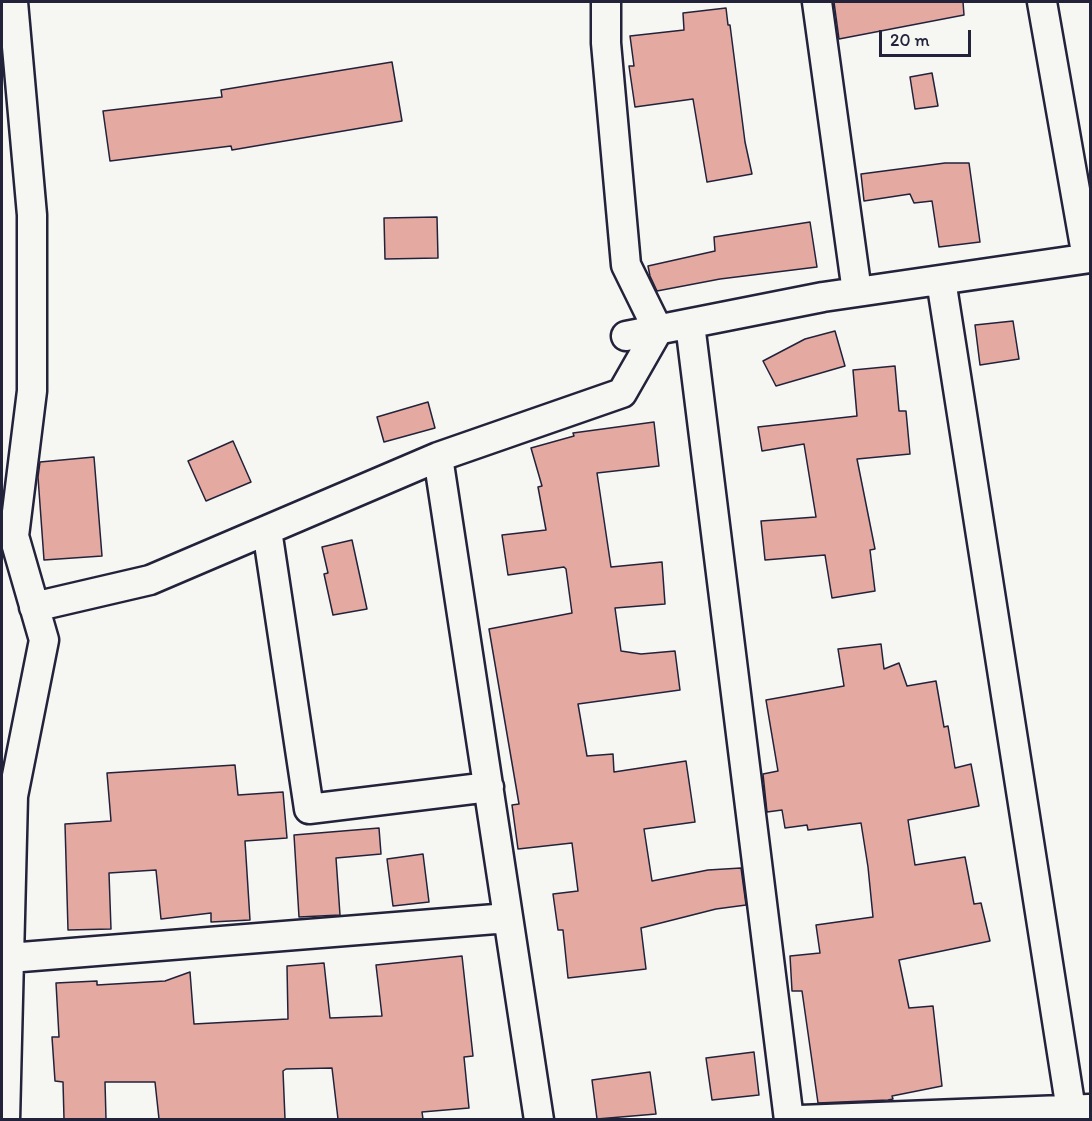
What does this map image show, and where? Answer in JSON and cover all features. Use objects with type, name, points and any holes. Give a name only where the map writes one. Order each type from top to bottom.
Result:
[{"type":"street","points":[[5,1119],[9,958],[6,881],[13,796],[44,640],[14,536],[32,391],[33,215],[13,2]]},
{"type":"street","points":[[606,2],[606,43],[626,265],[658,330]]},
{"type":"street","points":[[817,2],[858,292]]},
{"type":"street","points":[[626,336],[858,292],[1089,258],[1042,2]]},
{"type":"street","points":[[800,1119],[994,1116],[1081,1109],[941,280]]},
{"type":"street","points":[[690,324],[789,1119]]},
{"type":"street","points":[[34,607],[150,580],[438,457],[622,393],[658,330]]},
{"type":"street","points":[[438,457],[539,1119]]},
{"type":"street","points":[[267,530],[309,809],[489,788]]},
{"type":"street","points":[[9,958],[508,918]]},
{"type":"building","points":[[834,2],[963,2],[964,15],[839,39]]},
{"type":"building","points":[[726,8],[745,142],[752,174],[707,182],[693,99],[635,107],[629,66],[634,66],[630,36],[684,30],[683,13]]},
{"type":"building","points":[[392,62],[402,121],[232,150],[231,146],[110,161],[103,111],[222,97],[221,90]]},
{"type":"building","points":[[932,73],[938,106],[915,109],[910,77]]},
{"type":"building","points":[[945,163],[969,163],[980,242],[939,247],[932,201],[914,203],[910,194],[864,201],[861,174]]},
{"type":"building","points":[[437,217],[438,258],[385,259],[384,218]]},
{"type":"building","points":[[810,222],[817,267],[720,279],[657,291],[650,276],[648,266],[715,251],[714,237]]},
{"type":"building","points":[[1013,321],[1019,359],[980,365],[975,325]]},
{"type":"building","points":[[835,331],[845,366],[776,386],[763,361],[805,339]]},
{"type":"building","points":[[895,366],[899,411],[906,411],[910,454],[857,459],[875,549],[870,550],[875,591],[832,598],[825,555],[765,560],[761,521],[816,517],[804,444],[762,451],[758,427],[857,416],[853,370]]},
{"type":"building","points":[[428,402],[435,428],[384,442],[377,417]]},
{"type":"building","points":[[654,422],[659,466],[597,473],[611,567],[662,562],[665,604],[615,608],[621,651],[641,654],[675,651],[680,690],[578,704],[587,756],[613,754],[614,772],[686,761],[695,822],[644,829],[652,881],[708,870],[741,868],[746,905],[716,909],[641,928],[646,969],[568,978],[563,930],[558,930],[553,894],[578,891],[572,843],[518,849],[512,805],[519,804],[489,629],[572,613],[566,569],[564,567],[508,575],[502,535],[546,530],[538,487],[542,486],[531,448],[574,436],[573,433]]},
{"type":"building","points":[[233,441],[251,482],[206,501],[188,461]]},
{"type":"building","points":[[94,457],[102,556],[44,560],[38,477],[40,462]]},
{"type":"building","points":[[352,540],[367,609],[333,615],[324,574],[328,573],[322,547]]},
{"type":"building","points":[[881,644],[884,669],[899,663],[907,686],[936,681],[944,727],[948,726],[955,768],[971,764],[979,806],[908,820],[915,865],[965,857],[974,904],[981,903],[990,941],[899,960],[909,1008],[933,1006],[942,1086],[892,1096],[893,1099],[888,1100],[818,1103],[802,991],[792,991],[790,956],[820,953],[816,925],[873,917],[868,867],[861,823],[808,830],[807,825],[785,828],[782,810],[767,812],[763,774],[778,771],[766,700],[844,686],[838,649]]},
{"type":"building","points":[[235,765],[238,795],[283,792],[287,838],[245,841],[250,920],[211,922],[211,913],[161,919],[156,870],[109,873],[111,929],[68,930],[65,824],[111,821],[107,773]]},
{"type":"building","points":[[379,828],[381,854],[336,858],[340,915],[299,917],[294,835]]},
{"type":"building","points":[[423,854],[429,902],[393,906],[387,859]]},
{"type":"building","points":[[462,956],[473,1056],[464,1057],[469,1108],[422,1112],[423,1119],[338,1119],[332,1068],[286,1069],[283,1071],[285,1119],[159,1119],[155,1082],[105,1082],[106,1119],[64,1119],[63,1082],[55,1081],[52,1037],[59,1037],[56,983],[97,981],[97,985],[165,981],[190,972],[194,1024],[288,1019],[287,966],[324,963],[330,1018],[382,1016],[376,965]]},
{"type":"building","points":[[754,1052],[759,1095],[712,1100],[706,1058]]},
{"type":"building","points":[[650,1072],[656,1114],[597,1119],[592,1080]]}]
